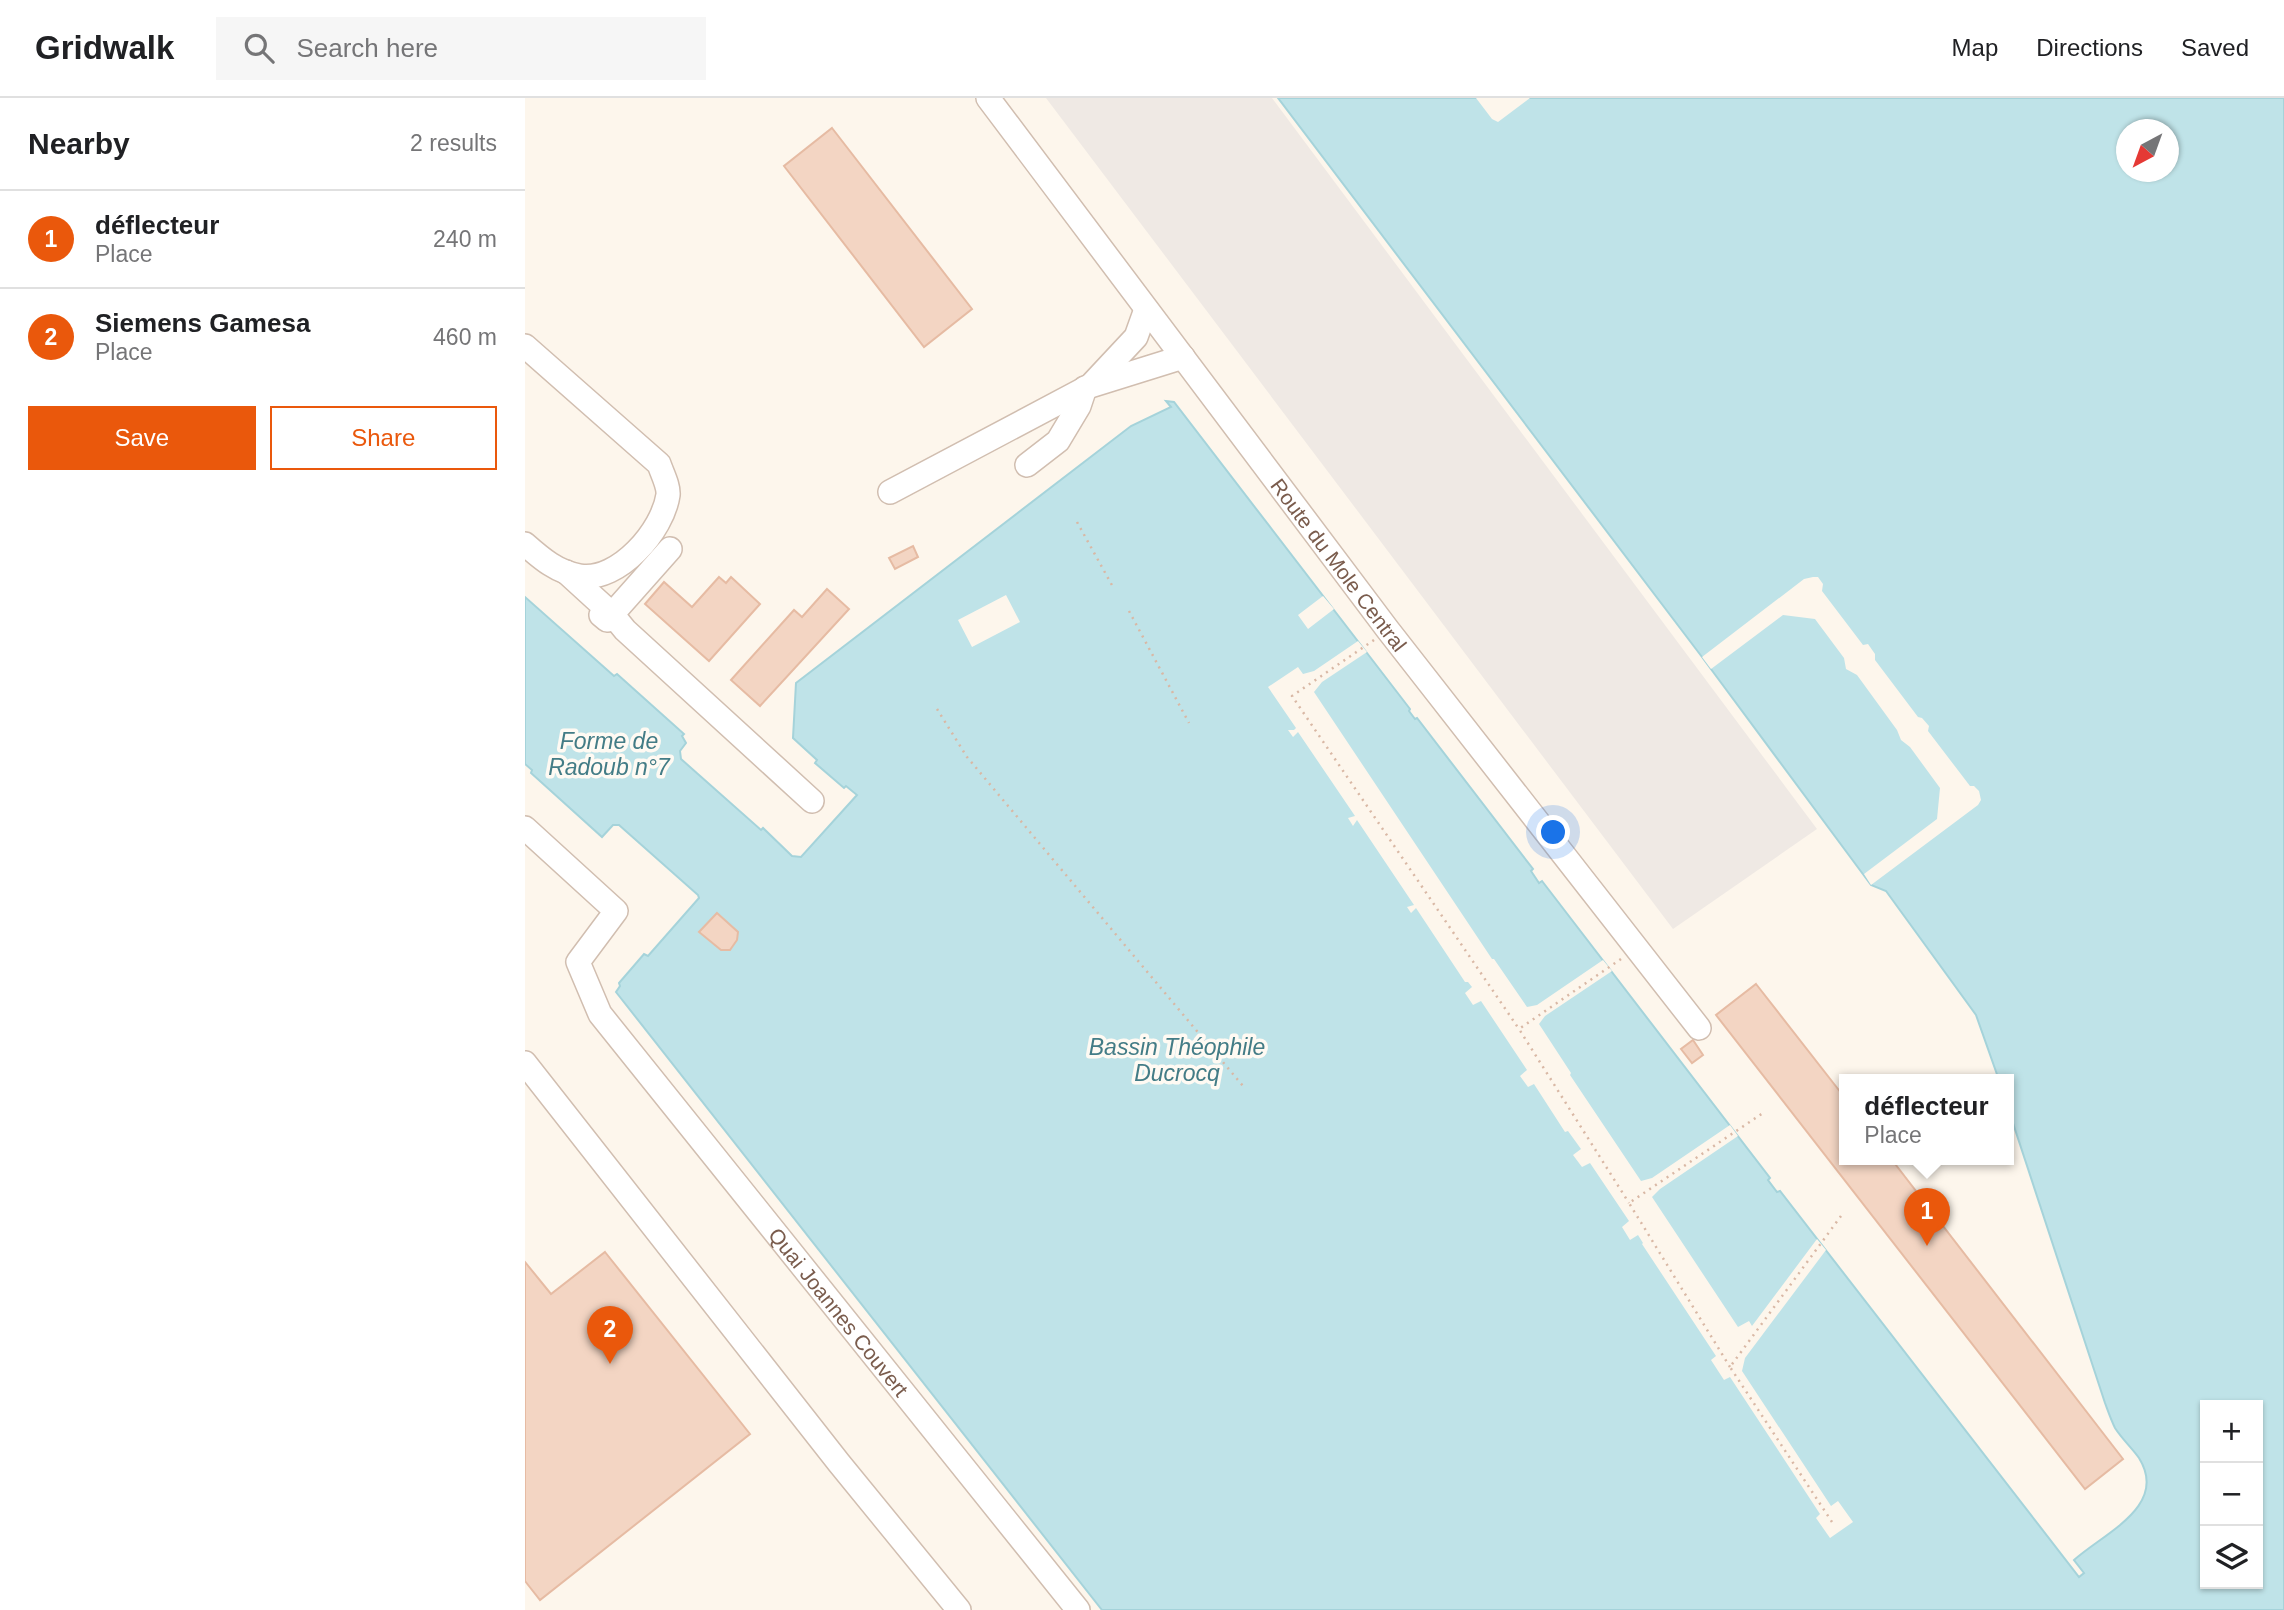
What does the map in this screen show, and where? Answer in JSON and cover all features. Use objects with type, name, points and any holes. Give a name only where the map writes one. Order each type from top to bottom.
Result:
[{"type":"lane","name":"Route du Mole Central","points":[[988,98],[1388,630],[1699,1028]]},
{"type":"lane","points":[[1056,404],[1054,429],[1027,465],[1058,441],[1088,387],[1136,337],[1146,309]]},
{"type":"lane","points":[[525,346],[659,464],[669,492],[661,519],[638,552],[610,572],[582,577],[560,570],[525,544]]},
{"type":"lane","points":[[890,492],[1088,387],[1183,357]]},
{"type":"lane","points":[[525,535],[560,570],[581,597],[612,618],[811,801]]},
{"type":"lane","points":[[612,618],[667,545]]},
{"type":"lane","name":"Quai Joannes Couvert","points":[[525,828],[616,911],[578,962],[600,1014],[1078,1610]]},
{"type":"lane","points":[[525,1063],[839,1463],[959,1610]]},
{"type":"path","points":[[1077,522],[1113,587]]},
{"type":"path","points":[[1129,611],[1189,723]]},
{"type":"path","points":[[1367,645],[1292,696],[1519,1029],[1730,1367],[1832,1522]]},
{"type":"path","points":[[937,709],[967,757],[1243,1086]]},
{"type":"path","points":[[1519,1029],[1616,962]]},
{"type":"path","points":[[1629,1203],[1763,1113]]},
{"type":"path","points":[[1730,1367],[1841,1216]]},
{"type":"shaded area","points":[[1046,98],[1272,98],[1817,829],[1673,929]]},
{"type":"water","name":"Bassin Théophile Ducrocq","points":[[1278,98],[2284,98],[2284,1610],[1102,1610],[616,992],[619,983],[644,954],[648,956],[699,898],[619,825],[613,825],[602,837],[531,773],[532,770],[525,764],[525,597],[684,734],[682,736],[686,743],[680,751],[681,759],[792,856],[801,857],[857,795],[846,786],[844,788],[815,763],[817,760],[793,738],[796,683],[1131,426],[1171,407],[1166,401],[1174,402],[1415,719],[1417,718],[1533,869],[1531,871],[1539,883],[1542,881],[1770,1178],[1768,1180],[1777,1192],[1780,1191],[2079,1577],[2084,1573],[2074,1560],[2129,1517],[2140,1504],[2146,1490],[2146,1475],[2139,1458],[2115,1428],[2105,1403],[2014,1126],[2014,1074],[1997,1074],[1976,1015],[1886,891],[1871,885],[1702,657]]},
{"type":"pier","points":[[1476,98],[1530,98],[1498,122],[1492,119]]},
{"type":"pier","points":[[1818,577],[1823,584],[1822,591],[1863,645],[1868,644],[1875,654],[1875,660],[1918,717],[1929,726],[1928,731],[1970,786],[1979,791],[1981,800],[1978,805],[1871,885],[1864,874],[1937,819],[1940,788],[1910,747],[1901,740],[1897,730],[1857,675],[1846,669],[1844,658],[1815,619],[1783,615],[1711,669],[1702,657],[1804,579]]},
{"type":"pier","points":[[1006,595],[1020,622],[972,647],[958,620]]},
{"type":"pier","points":[[1323,596],[1334,609],[1308,629],[1298,615]]},
{"type":"pier","points":[[1358,641],[1367,652],[1322,682],[1314,692],[1492,959],[1527,1007],[1537,1005],[1603,960],[1612,971],[1545,1016],[1539,1024],[1641,1181],[1652,1178],[1730,1125],[1738,1136],[1652,1197],[1738,1327],[1749,1321],[1752,1326],[1817,1239],[1826,1250],[1745,1358],[1742,1371],[1831,1506],[1838,1501],[1853,1522],[1830,1538],[1816,1518],[1820,1514],[1730,1377],[1724,1380],[1711,1360],[1716,1356],[1638,1235],[1630,1240],[1622,1227],[1629,1221],[1590,1163],[1582,1167],[1573,1155],[1581,1149],[1568,1131],[1565,1132],[1534,1084],[1528,1087],[1520,1076],[1527,1070],[1481,1001],[1473,1005],[1465,993],[1472,987],[1465,982],[1416,908],[1411,913],[1407,907],[1414,905],[1357,820],[1353,826],[1348,818],[1355,816],[1298,732],[1293,737],[1288,730],[1296,728],[1268,687],[1298,667],[1303,674],[1314,671]]},
{"type":"building","points":[[832,128],[972,309],[924,347],[784,166]]},
{"type":"building","points":[[913,546],[918,557],[895,569],[889,558]]},
{"type":"building","points":[[719,577],[726,583],[731,577],[760,604],[709,661],[645,604],[664,582],[692,607]]},
{"type":"building","points":[[827,589],[849,609],[760,706],[731,680],[794,610],[802,617]]},
{"type":"building","points":[[717,913],[738,932],[737,940],[730,950],[721,950],[699,932]]},
{"type":"building","points":[[1756,984],[1839,1090],[1839,1165],[1896,1165],[2123,1459],[2085,1489],[1716,1015]]},
{"type":"building","points":[[1693,1040],[1703,1055],[1692,1063],[1681,1049]]},
{"type":"building","points":[[605,1252],[750,1434],[540,1600],[525,1581],[525,1262],[551,1294]]},
{"type":"place","name":"déflecteur","points":[[1927,1246]]},
{"type":"place","name":"Siemens Gamesa","points":[[610,1364]]},
{"type":"water label","name":"Forme de Radoub n°7","points":[[609,754]]}]
